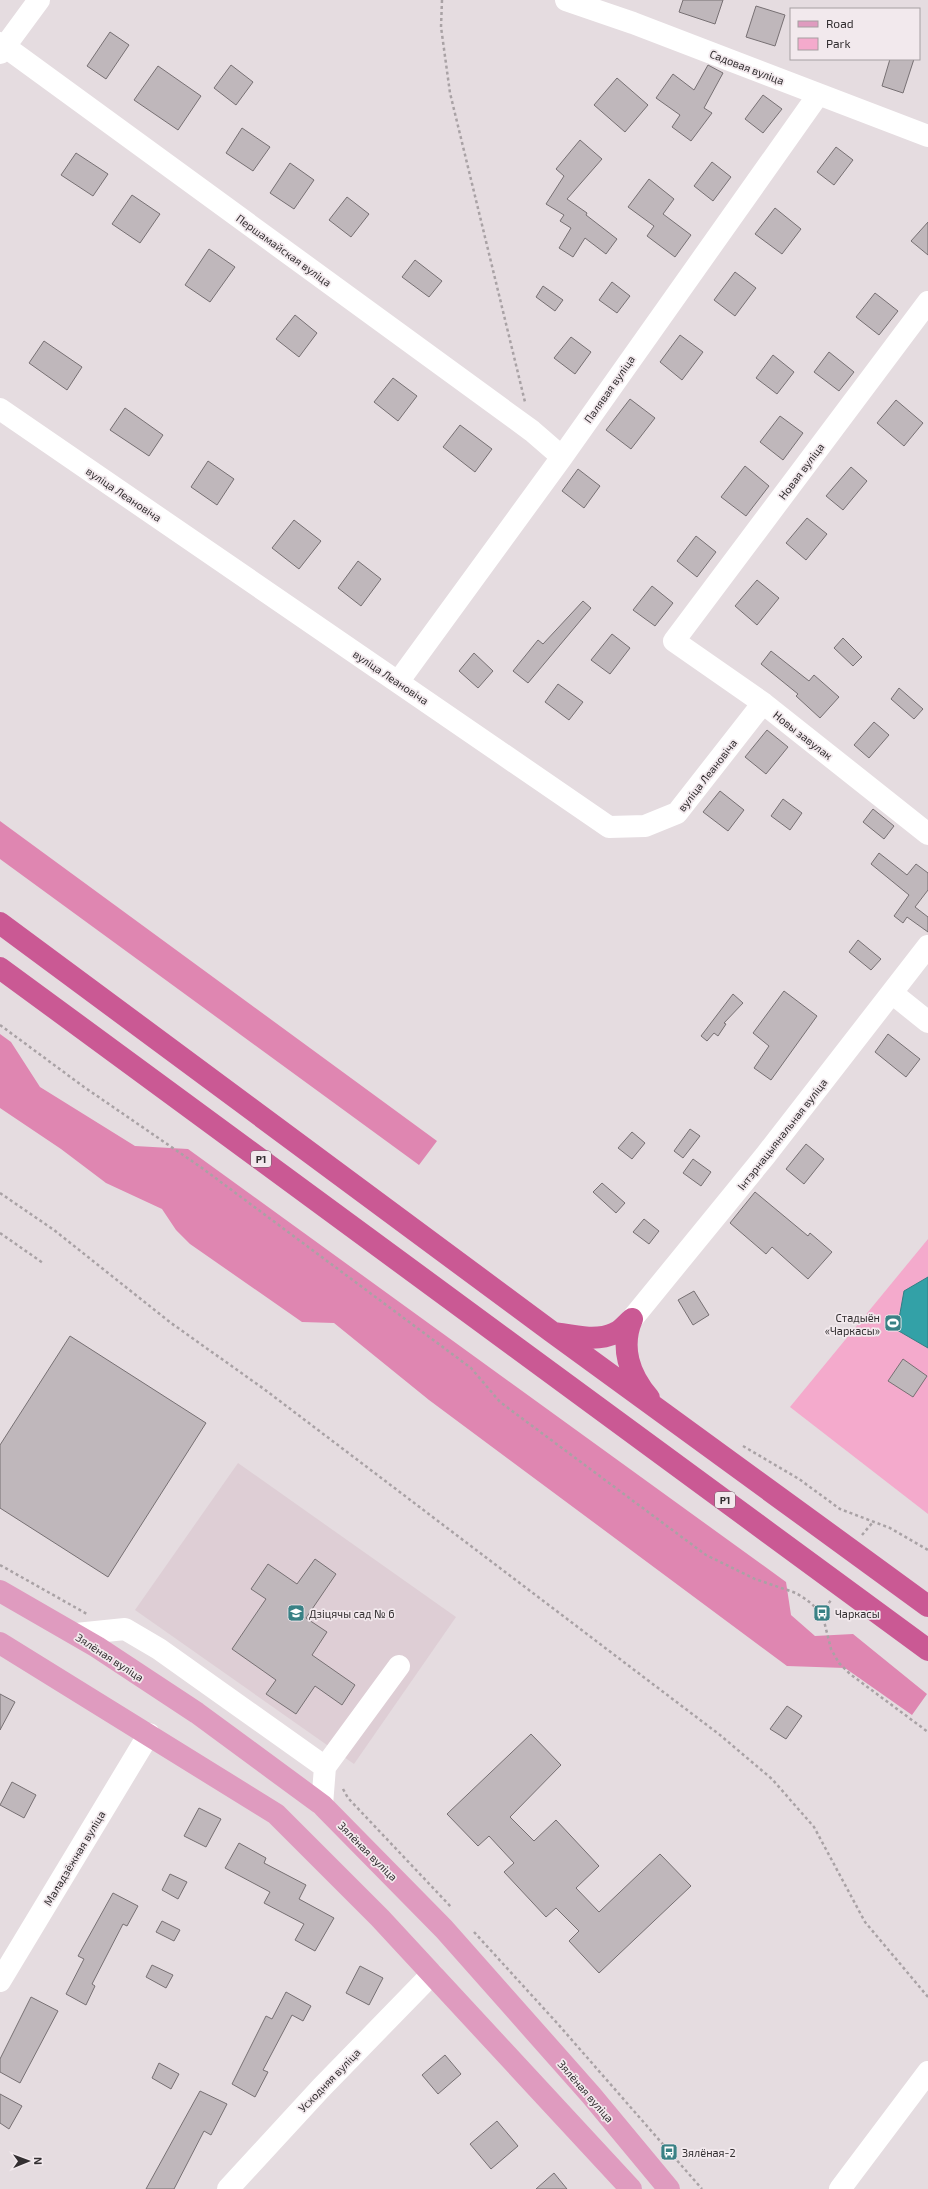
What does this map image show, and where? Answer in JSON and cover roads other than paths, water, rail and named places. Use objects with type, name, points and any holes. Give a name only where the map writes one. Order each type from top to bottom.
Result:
[{"type":"highway","points":[[0,923],[552,1332],[928,1606]]},
{"type":"highway","name":"Р1","points":[[0,968],[928,1650]]},
{"type":"highway","points":[[552,1332],[577,1336],[604,1337],[616,1333],[632,1318]]},
{"type":"highway","points":[[632,1318],[625,1346],[626,1355],[635,1377],[647,1395],[663,1413]]},
{"type":"main road","name":"Зялёная вуліца","points":[[0,1591],[76,1634],[197,1713],[322,1805],[444,1929],[590,2095],[669,2189]]},
{"type":"main road","points":[[0,1643],[276,1814],[380,1918],[631,2189]]},
{"type":"street","points":[[2,48],[38,0]]},
{"type":"street","name":"Садовая вуліца","points":[[566,0],[633,23],[928,136]]},
{"type":"street","name":"Першамайская вуліца","points":[[2,48],[532,431],[562,457]]},
{"type":"street","name":"Палявая вуліца","points":[[398,682],[562,457],[818,94]]},
{"type":"street","name":"Новая вуліца","points":[[674,641],[928,302]]},
{"type":"street","name":"вуліца Леановіча","points":[[0,409],[609,827],[645,826],[677,814],[763,704]]},
{"type":"street","name":"Новы завулак","points":[[674,641],[763,704],[928,834]]},
{"type":"street","name":"Інтэрнацыянальная вуліца","points":[[632,1318],[765,1156],[928,946]]},
{"type":"street","points":[[892,993],[928,1022]]},
{"type":"street","points":[[76,1634],[125,1629],[159,1649],[325,1767]]},
{"type":"street","points":[[322,1805],[325,1767],[399,1666]]},
{"type":"street","name":"Маладзёжная вуліца","points":[[0,1981],[149,1734]]},
{"type":"street","name":"Усходняя вуліца","points":[[228,2189],[321,2088],[432,1974]]},
{"type":"street","points":[[840,2189],[928,2072]]},
{"type":"water","points":[[928,1277],[928,1348],[897,1330],[904,1291]]},
{"type":"place","name":"Стадыён «Чаркасы»","points":[[893,1323]]},
{"type":"place","name":"Дзіцячы сад № 6","points":[[296,1613]]},
{"type":"place","name":"Чаркасы","points":[[822,1613]]},
{"type":"place","name":"Зялёная-2","points":[[669,2152]]}]
